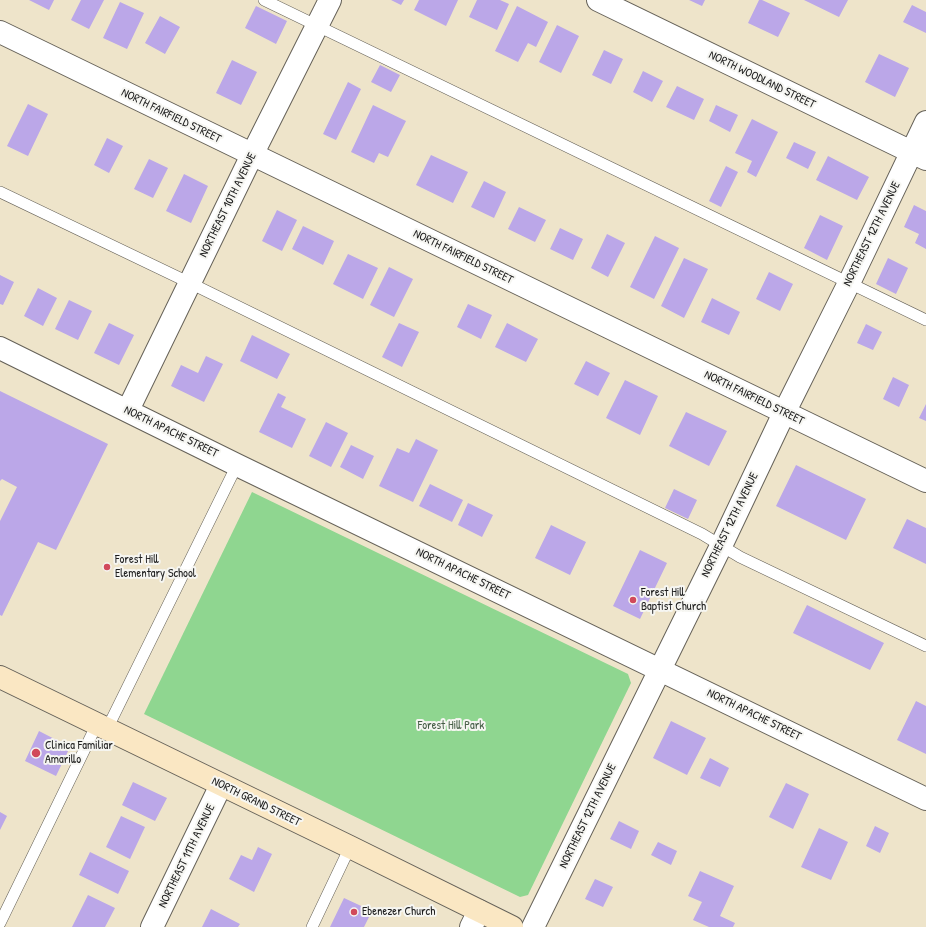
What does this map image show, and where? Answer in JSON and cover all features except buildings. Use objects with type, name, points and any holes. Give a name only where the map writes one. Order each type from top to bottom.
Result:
[{"type":"main road","name":"NORTH GRAND STREET","points":[[0,677],[350,847],[475,919],[512,927]]},
{"type":"street","name":"NORTHEAST 10TH AVENUE","points":[[128,410],[252,155],[330,0]]},
{"type":"street","name":"NORTH WOODLAND STREET","points":[[598,0],[919,156]]},
{"type":"street","name":"NORTH FAIRFIELD STREET","points":[[0,32],[926,482]]},
{"type":"street","name":"NORTHEAST 12TH AVENUE","points":[[533,927],[849,283],[919,156],[926,122]]},
{"type":"street","name":"NORTH APACHE STREET","points":[[0,348],[926,799]]},
{"type":"street","name":"NORTHEAST 11TH AVENUE","points":[[152,927],[222,785]]},
{"type":"lane","points":[[264,0],[926,320]]},
{"type":"lane","points":[[0,192],[190,283],[702,534],[740,557],[926,646]]},
{"type":"lane","points":[[0,923],[238,465]]},
{"type":"lane","points":[[312,927],[350,847]]},
{"type":"green space","name":"Forest Hill Park","points":[[252,492],[628,674],[631,683],[528,895],[520,897],[144,714]]},
{"type":"place","name":"Forest Hill Elementary School","points":[[107,567]]},
{"type":"place","name":"Forest Hill Baptist Church","points":[[633,600]]},
{"type":"place","name":"Clinica Familiar Amarillo","points":[[36,753]]},
{"type":"place","name":"Ebenezer Church","points":[[354,912]]}]
